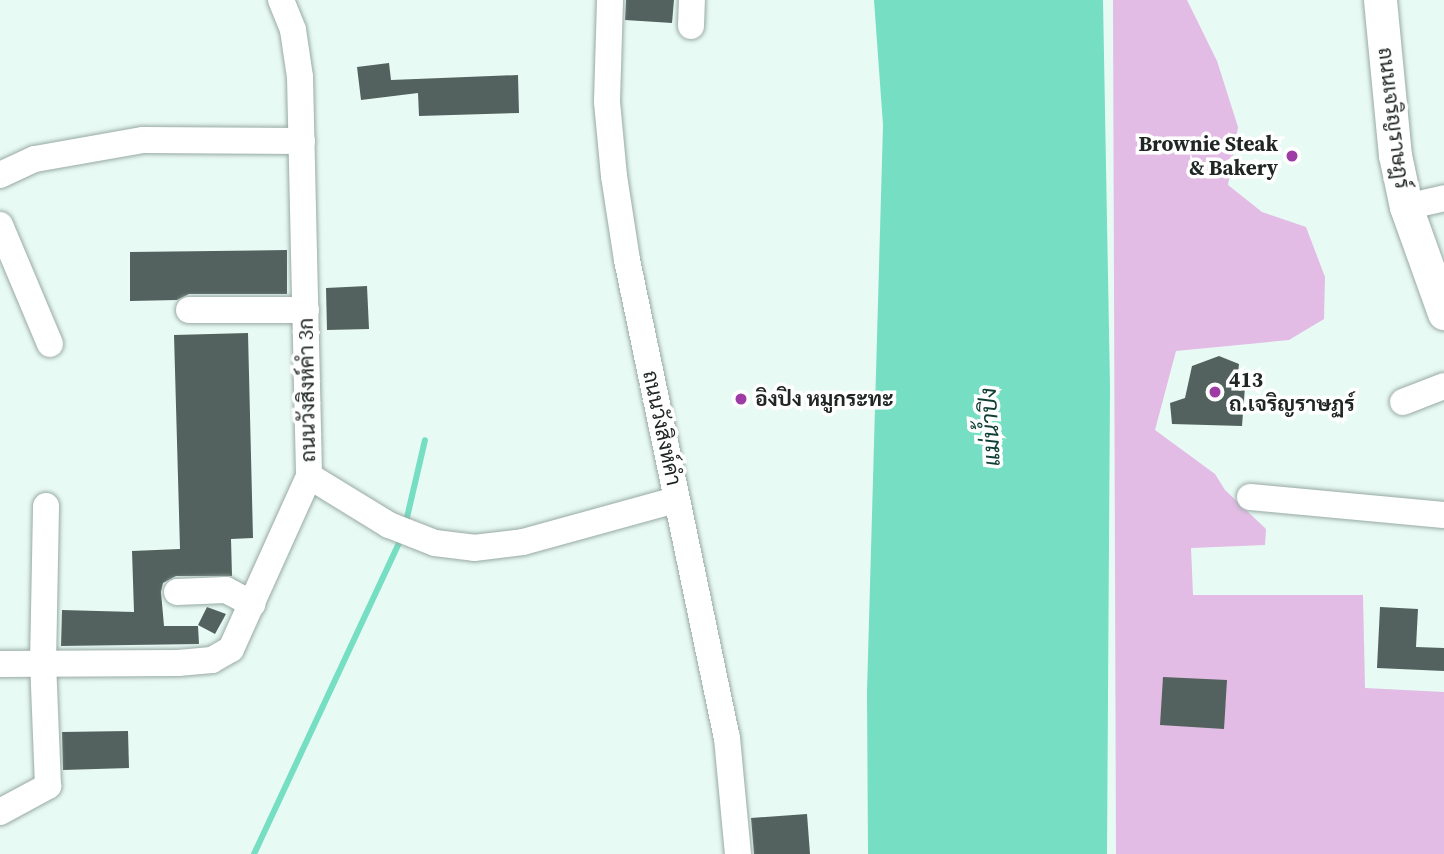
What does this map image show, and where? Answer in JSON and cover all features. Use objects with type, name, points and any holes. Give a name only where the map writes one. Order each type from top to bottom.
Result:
[{"type":"main road","name":"ถนนเจริญราษฎร์","points":[[1380,0],[1395,155],[1406,207],[1444,313]]},
{"type":"street","name":"ถนนวังสิงห์คำ 3ก","points":[[281,0],[293,30],[300,77],[309,476],[389,525],[435,543],[474,548],[523,542],[677,500]]},
{"type":"street","name":"ถนนวังสิงห์คำ","points":[[610,0],[607,102],[614,176],[677,500],[727,737],[738,854]]},
{"type":"street","points":[[0,175],[35,159],[143,140],[302,141]]},
{"type":"street","points":[[1406,207],[1444,198]]},
{"type":"street","points":[[0,225],[50,344]]},
{"type":"street","points":[[188,310],[306,310]]},
{"type":"street","points":[[1403,402],[1444,386]]},
{"type":"street","points":[[0,664],[212,660],[231,649],[309,476]]},
{"type":"street","points":[[1250,497],[1444,515]]},
{"type":"street","points":[[0,812],[48,786],[43,664],[46,506]]},
{"type":"street","points":[[177,592],[226,590],[252,604]]},
{"type":"shaded area","points":[[1113,0],[1187,0],[1217,61],[1238,127],[1228,185],[1262,212],[1306,227],[1325,277],[1324,319],[1289,340],[1176,351],[1155,430],[1215,474],[1225,490],[1266,529],[1265,545],[1191,548],[1193,595],[1363,595],[1365,688],[1444,692],[1444,854],[1116,854]]},
{"type":"water","name":"แม่น้ำปิง","points":[[874,0],[1103,0],[1110,387],[1107,854],[868,854],[867,692],[883,125]]},
{"type":"building","points":[[626,0],[674,0],[672,23],[625,20]]},
{"type":"building","points":[[389,63],[391,80],[518,75],[519,113],[419,116],[418,93],[361,100],[357,67]]},
{"type":"building","points":[[287,250],[287,294],[189,294],[177,300],[130,301],[130,252]]},
{"type":"building","points":[[367,286],[369,329],[327,330],[326,288]]},
{"type":"building","points":[[248,333],[253,538],[231,539],[232,576],[176,576],[163,583],[161,592],[164,626],[198,626],[199,644],[61,646],[62,610],[134,612],[132,551],[180,549],[174,335]]},
{"type":"building","name":"413 ถ.เจริญราษฏร์","points":[[1219,356],[1239,364],[1237,383],[1245,387],[1242,426],[1172,424],[1170,403],[1185,398],[1192,366]]},
{"type":"building","points":[[207,607],[226,614],[215,634],[198,625]]},
{"type":"building","points":[[1380,607],[1418,609],[1416,647],[1444,648],[1444,671],[1377,668]]},
{"type":"building","points":[[1163,677],[1227,680],[1224,729],[1160,725]]},
{"type":"building","points":[[128,731],[129,768],[63,770],[62,732]]},
{"type":"building","points":[[807,814],[810,854],[754,854],[751,818]]},
{"type":"waterway","points":[[405,526],[425,440]]},
{"type":"waterway","points":[[254,854],[402,537]]},
{"type":"place","name":"Brownie Steak & Bakery","points":[[1292,156]]},
{"type":"place","name":"413 ถ.เจริญราษฏร์","points":[[1215,392]]},
{"type":"place","name":"อิงปิง หมูกระทะ","points":[[741,399]]}]
